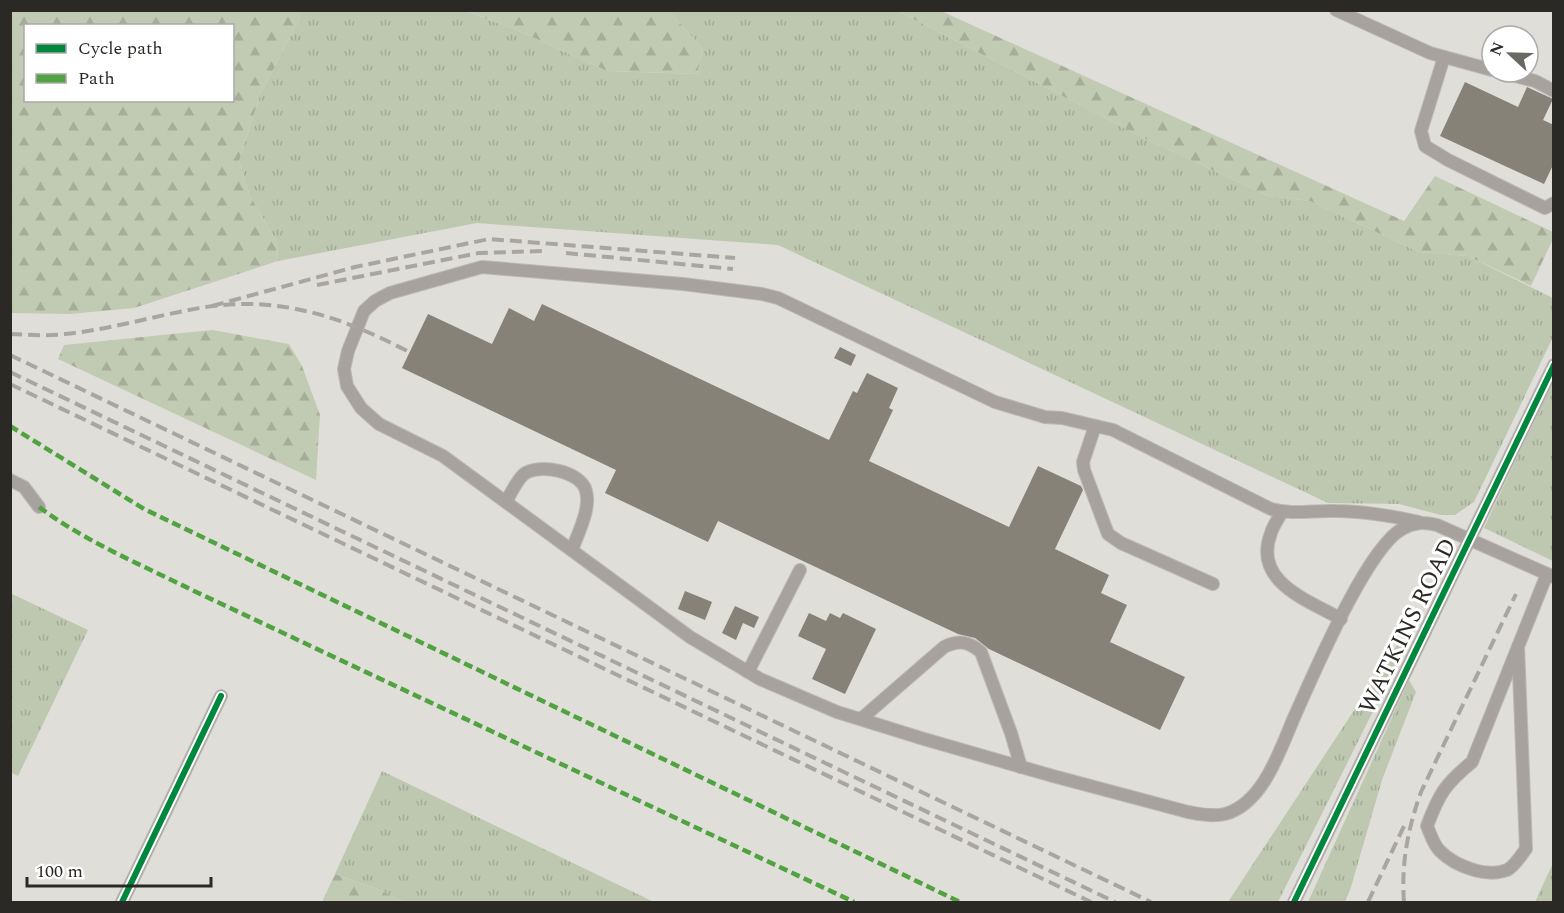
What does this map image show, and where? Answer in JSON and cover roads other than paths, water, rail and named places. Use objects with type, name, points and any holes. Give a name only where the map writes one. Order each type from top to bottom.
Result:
[{"type":"street","points":[[1336,10],[1430,53],[1480,67]]},
{"type":"street","points":[[1444,57],[1421,131],[1425,146],[1448,160],[1545,208],[1554,203]]},
{"type":"street","points":[[1540,84],[1554,91]]},
{"type":"street","points":[[1419,522],[1401,529],[1383,546],[1354,591],[1268,777],[1252,797],[1226,814],[1188,812],[1021,767],[837,712],[748,672],[690,637],[443,456],[379,424],[361,408],[347,386],[344,369],[348,351],[364,311],[375,301],[390,293],[483,267],[694,285],[762,294],[778,298],[995,402],[1045,417],[1062,418],[1113,430],[1271,509],[1282,512],[1337,510],[1380,514],[1437,525],[1470,538],[1550,576],[1518,646],[1472,762],[1452,779],[1439,796],[1427,825],[1433,841],[1442,852],[1476,870],[1493,873],[1509,869],[1526,849],[1518,646]]},
{"type":"street","name":"WATKINS ROAD","points":[[1294,903],[1554,365]]},
{"type":"street","points":[[1095,426],[1083,462],[1108,534],[1121,543],[1213,584]]},
{"type":"street","points":[[506,502],[522,476],[534,469],[546,469],[578,478],[586,490],[586,510],[572,550]]},
{"type":"street","points":[[10,480],[24,487],[39,507]]},
{"type":"street","points":[[1282,512],[1270,534],[1269,567],[1281,584],[1341,619]]},
{"type":"street","points":[[748,672],[800,570]]},
{"type":"street","points":[[861,719],[944,647],[956,641],[971,644],[981,652],[1021,767]]},
{"type":"street","points":[[122,903],[221,696]]},
{"type":"railway","points":[[212,306],[355,267],[489,239],[735,258]]},
{"type":"railway","points":[[317,285],[479,253],[542,251]]},
{"type":"railway","points":[[566,253],[733,269]]},
{"type":"railway","points":[[10,334],[65,334],[213,306],[266,305],[315,313],[362,330],[409,352]]},
{"type":"railway","points":[[10,355],[1151,902]]},
{"type":"railway","points":[[10,372],[1115,902]]},
{"type":"railway","points":[[10,384],[1091,902]]},
{"type":"railway","points":[[1404,902],[1406,846],[1421,792],[1516,594]]},
{"type":"railway","points":[[1368,902],[1405,824]]}]
